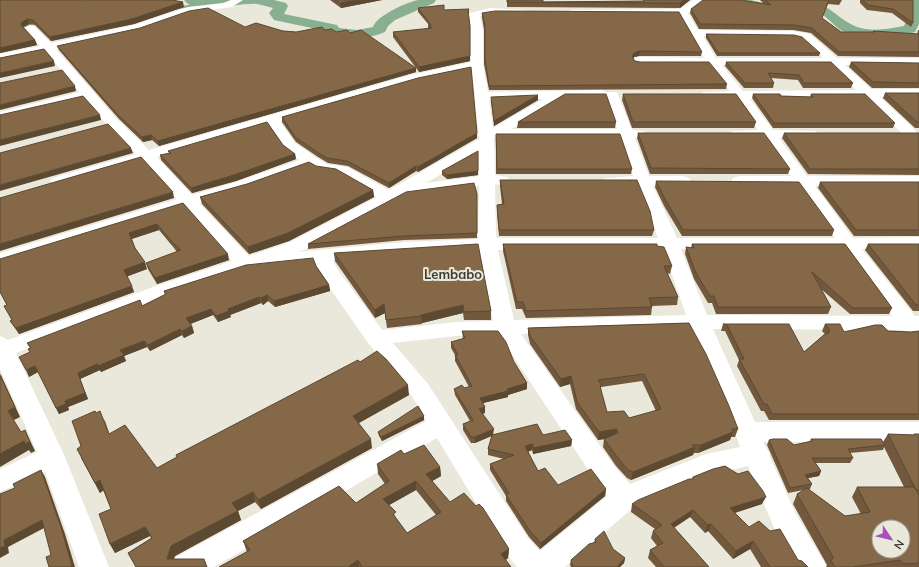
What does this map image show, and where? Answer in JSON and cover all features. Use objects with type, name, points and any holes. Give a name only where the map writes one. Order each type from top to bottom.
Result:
[{"type":"street","points":[[564,12],[682,12],[700,0]]},
{"type":"street","points":[[0,58],[146,26],[185,11],[225,6],[237,1]]},
{"type":"street","points":[[533,12],[496,11],[476,13],[474,15],[477,30],[477,64],[489,136],[487,244],[505,328],[606,476],[625,498]]},
{"type":"street","points":[[682,12],[712,61],[740,95],[848,243],[916,327]]},
{"type":"street","points":[[30,28],[48,47],[58,71],[88,94],[113,123],[146,155],[245,262]]},
{"type":"street","points":[[694,33],[793,34],[806,36],[868,94],[915,133]]},
{"type":"street","points":[[639,61],[919,62]]},
{"type":"street","points":[[44,185],[415,78],[477,64]]},
{"type":"street","points":[[692,95],[919,93]]},
{"type":"street","points":[[0,116],[88,94]]},
{"type":"street","points":[[482,96],[562,94],[620,95],[626,134],[699,322],[740,413],[751,443],[784,519],[812,567]]},
{"type":"street","points":[[94,567],[52,457],[1,349],[163,290],[297,246],[395,194],[489,136],[562,94]]},
{"type":"street","points":[[272,120],[290,146],[311,161],[323,168],[340,170],[395,194],[487,180],[518,180]]},
{"type":"street","points":[[98,127],[113,123]]},
{"type":"street","points":[[886,133],[915,133]]},
{"type":"street","points":[[489,136],[650,134]]},
{"type":"street","points":[[721,134],[823,134]]},
{"type":"street","points":[[0,259],[187,201],[242,186],[311,161]]},
{"type":"street","points":[[596,181],[696,181]]},
{"type":"street","points":[[727,181],[919,181]]},
{"type":"street","points":[[245,262],[404,248],[487,244],[919,243]]},
{"type":"street","points":[[322,256],[328,271],[376,338],[420,390],[518,547],[535,567]]},
{"type":"street","points":[[376,338],[456,329],[699,322],[916,327]]},
{"type":"street","points":[[187,567],[441,424]]},
{"type":"street","points":[[543,567],[625,498],[706,465],[751,443],[919,432]]},
{"type":"street","points":[[0,481],[52,457]]},
{"type":"building","points":[[0,0],[172,0],[183,2],[132,19],[50,37],[33,20],[28,19],[22,22],[21,25],[35,40],[0,48]]},
{"type":"building","points":[[335,0],[359,0],[340,3]]},
{"type":"building","points":[[507,0],[543,0],[543,2],[685,0],[680,3],[507,2]]},
{"type":"building","points":[[703,0],[741,0],[771,5],[765,0],[829,0],[822,18],[841,32],[874,32],[873,31],[919,34],[919,52],[839,52],[812,28],[794,25],[700,24],[691,9]]},
{"type":"building","points":[[863,0],[913,0],[913,23],[893,9],[868,5]]},
{"type":"building","points":[[444,5],[444,10],[469,9],[470,56],[419,67],[393,32],[432,28],[428,25],[431,25],[418,8]]},
{"type":"building","points":[[208,8],[245,27],[256,23],[283,31],[296,32],[322,27],[325,30],[332,29],[336,32],[347,30],[350,33],[361,30],[416,68],[158,141],[151,135],[142,137],[118,115],[57,46],[140,28],[189,11]]},
{"type":"building","points":[[495,11],[679,12],[702,52],[640,51],[634,53],[632,57],[635,61],[640,62],[709,62],[727,84],[489,86],[485,59],[485,26],[482,13]]},
{"type":"building","points":[[706,34],[794,35],[802,37],[820,53],[718,53]]},
{"type":"building","points":[[44,49],[54,61],[0,73],[0,58]]},
{"type":"building","points":[[726,62],[831,62],[853,83],[804,83],[799,75],[768,73],[774,83],[745,83]]},
{"type":"building","points":[[851,62],[919,63],[919,83],[873,82]]},
{"type":"building","points":[[471,67],[477,133],[418,167],[416,166],[389,183],[347,161],[327,158],[317,152],[295,137],[282,117],[418,78]]},
{"type":"building","points":[[62,70],[75,86],[0,105],[0,83]]},
{"type":"building","points":[[885,93],[919,93],[919,122],[917,122]]},
{"type":"building","points":[[565,94],[606,94],[616,122],[518,122]]},
{"type":"building","points":[[623,94],[736,94],[756,122],[633,122]]},
{"type":"building","points":[[753,94],[780,94],[781,96],[813,97],[811,94],[865,94],[895,123],[774,123]]},
{"type":"building","points":[[538,95],[494,121],[491,97]]},
{"type":"building","points":[[83,96],[100,115],[0,140],[0,115]]},
{"type":"building","points":[[267,122],[283,145],[295,154],[191,188],[160,155],[171,153],[168,151]]},
{"type":"building","points":[[108,124],[131,148],[0,185],[0,153]]},
{"type":"building","points":[[638,133],[764,133],[790,169],[651,168]]},
{"type":"building","points":[[784,133],[919,133],[919,169],[810,169]]},
{"type":"building","points":[[496,134],[620,134],[632,169],[497,169]]},
{"type":"building","points":[[478,151],[478,171],[447,175],[442,171]]},
{"type":"building","points":[[141,157],[173,192],[0,244],[0,198]]},
{"type":"building","points":[[309,162],[316,166],[336,169],[373,190],[288,233],[248,247],[200,197],[247,184]]},
{"type":"building","points":[[500,180],[637,180],[650,211],[654,230],[499,230],[497,205],[504,204]]},
{"type":"building","points":[[656,181],[799,182],[834,230],[683,230]]},
{"type":"building","points":[[820,182],[919,182],[919,230],[856,230]]},
{"type":"building","points":[[474,183],[477,194],[477,233],[404,236],[308,244],[406,192]]},
{"type":"building","points":[[183,203],[228,254],[155,278],[146,263],[181,250],[157,224],[129,233],[135,248],[145,262],[124,270],[132,286],[16,328],[10,321],[12,320],[4,306],[7,305],[0,292],[0,259]]},
{"type":"building","points":[[478,244],[491,311],[464,312],[463,305],[421,316],[386,320],[384,304],[375,310],[334,253]]},
{"type":"building","points":[[503,244],[657,244],[657,246],[664,247],[672,266],[664,266],[678,297],[649,298],[652,307],[526,311],[523,302],[517,302]]},
{"type":"building","points":[[692,244],[845,244],[892,308],[853,308],[812,272],[831,307],[718,307],[714,296],[710,296],[696,273],[686,247],[694,248]]},
{"type":"building","points":[[868,244],[919,244],[919,305],[916,305]]},
{"type":"building","points":[[313,258],[316,266],[329,285],[274,301],[267,295],[261,298],[259,297],[228,309],[229,311],[216,316],[211,309],[186,318],[192,326],[182,331],[180,329],[148,345],[144,341],[120,350],[124,355],[98,366],[97,364],[78,373],[85,393],[65,401],[66,404],[56,408],[35,366],[26,370],[19,357],[30,352],[28,349],[31,348],[27,343],[140,300],[142,306],[166,294],[164,291],[246,265]]},
{"type":"building","points":[[689,323],[706,354],[738,429],[732,429],[733,432],[701,445],[692,445],[695,447],[633,472],[628,470],[604,439],[618,433],[617,429],[599,432],[577,402],[571,376],[561,379],[530,336],[528,328]],"holes":[[[644,374],[661,409],[629,418],[624,411],[607,412],[600,386],[602,386],[598,380]]]},
{"type":"building","points":[[723,324],[789,324],[804,352],[825,334],[829,333],[828,331],[830,330],[825,324],[840,324],[844,332],[875,325],[882,325],[888,331],[919,331],[919,414],[772,414],[767,404],[764,404],[739,359],[744,359],[727,325]]},
{"type":"building","points":[[462,331],[498,331],[506,342],[514,362],[527,383],[507,389],[508,391],[480,398],[485,407],[479,409],[494,429],[475,437],[471,437],[463,424],[473,420],[454,389],[462,385],[464,388],[472,386],[455,355],[458,355],[451,342],[465,338]]},
{"type":"building","points":[[377,351],[386,359],[408,385],[353,416],[371,439],[258,500],[253,492],[232,503],[238,511],[171,546],[167,559],[204,559],[207,567],[136,567],[128,553],[152,538],[145,527],[110,544],[99,514],[111,509],[100,480],[95,483],[77,449],[81,446],[72,421],[95,411],[96,413],[100,411],[109,434],[125,425],[157,468],[177,457],[176,455],[358,360],[360,362]]},
{"type":"building","points":[[0,375],[15,407],[8,411],[21,432],[25,430],[30,442],[25,444],[24,441],[0,454]]},
{"type":"building","points":[[418,406],[424,416],[381,437],[378,432]]},
{"type":"building","points":[[537,424],[543,435],[565,430],[572,440],[533,448],[533,444],[525,446],[538,471],[545,468],[558,485],[591,469],[606,489],[541,543],[530,531],[506,495],[509,493],[490,464],[514,455],[488,449],[492,435]]},
{"type":"building","points":[[888,434],[919,434],[919,490],[916,490]]},
{"type":"building","points":[[787,439],[794,445],[812,441],[811,439],[881,439],[885,445],[848,449],[853,458],[812,458],[821,471],[805,475],[812,484],[790,488],[769,440]]},
{"type":"building","points":[[424,445],[440,467],[426,474],[450,502],[464,493],[476,506],[479,504],[483,508],[509,549],[501,554],[511,567],[362,567],[358,560],[348,567],[219,567],[250,550],[243,541],[339,486],[356,503],[389,481],[377,464],[401,450],[404,454]],"holes":[[[416,481],[441,512],[407,533],[393,514],[396,512],[383,499]]]},
{"type":"building","points":[[725,466],[738,474],[748,471],[766,497],[730,508],[749,527],[759,521],[770,531],[780,529],[798,560],[802,561],[808,567],[770,567],[753,541],[736,551],[711,524],[708,525],[693,510],[671,524],[709,567],[664,567],[650,550],[663,543],[653,531],[662,525],[632,504],[638,500],[689,479],[693,479],[693,477]]},
{"type":"building","points":[[41,470],[61,527],[72,566],[70,567],[49,567],[46,557],[51,555],[42,520],[4,540],[5,546],[0,548],[0,494],[15,488],[13,484]]},
{"type":"building","points":[[857,487],[914,487],[919,495],[919,563],[903,564],[900,560],[853,567],[835,567],[830,559],[833,559],[833,557],[797,494],[807,488],[845,516],[870,512]]},
{"type":"building","points":[[604,531],[613,549],[625,558],[617,567],[573,567],[571,560],[589,544],[596,542],[595,539]]},
{"type":"waterway","points":[[191,0],[204,4],[243,0]]},
{"type":"waterway","points":[[245,0],[258,0],[281,6],[276,13],[279,17],[332,28],[333,31],[351,34],[369,33],[380,29],[381,24],[390,17],[429,0]]},
{"type":"waterway","points":[[735,0],[792,14],[801,13],[801,7],[815,5],[821,7],[843,25],[851,29],[859,32],[876,34],[910,29],[918,7],[914,0]]},
{"type":"waterway","points":[[176,8],[204,4]]},
{"type":"waterway","points":[[18,29],[35,22]]},
{"type":"district","name":"Lembabo","points":[[453,274]]}]
